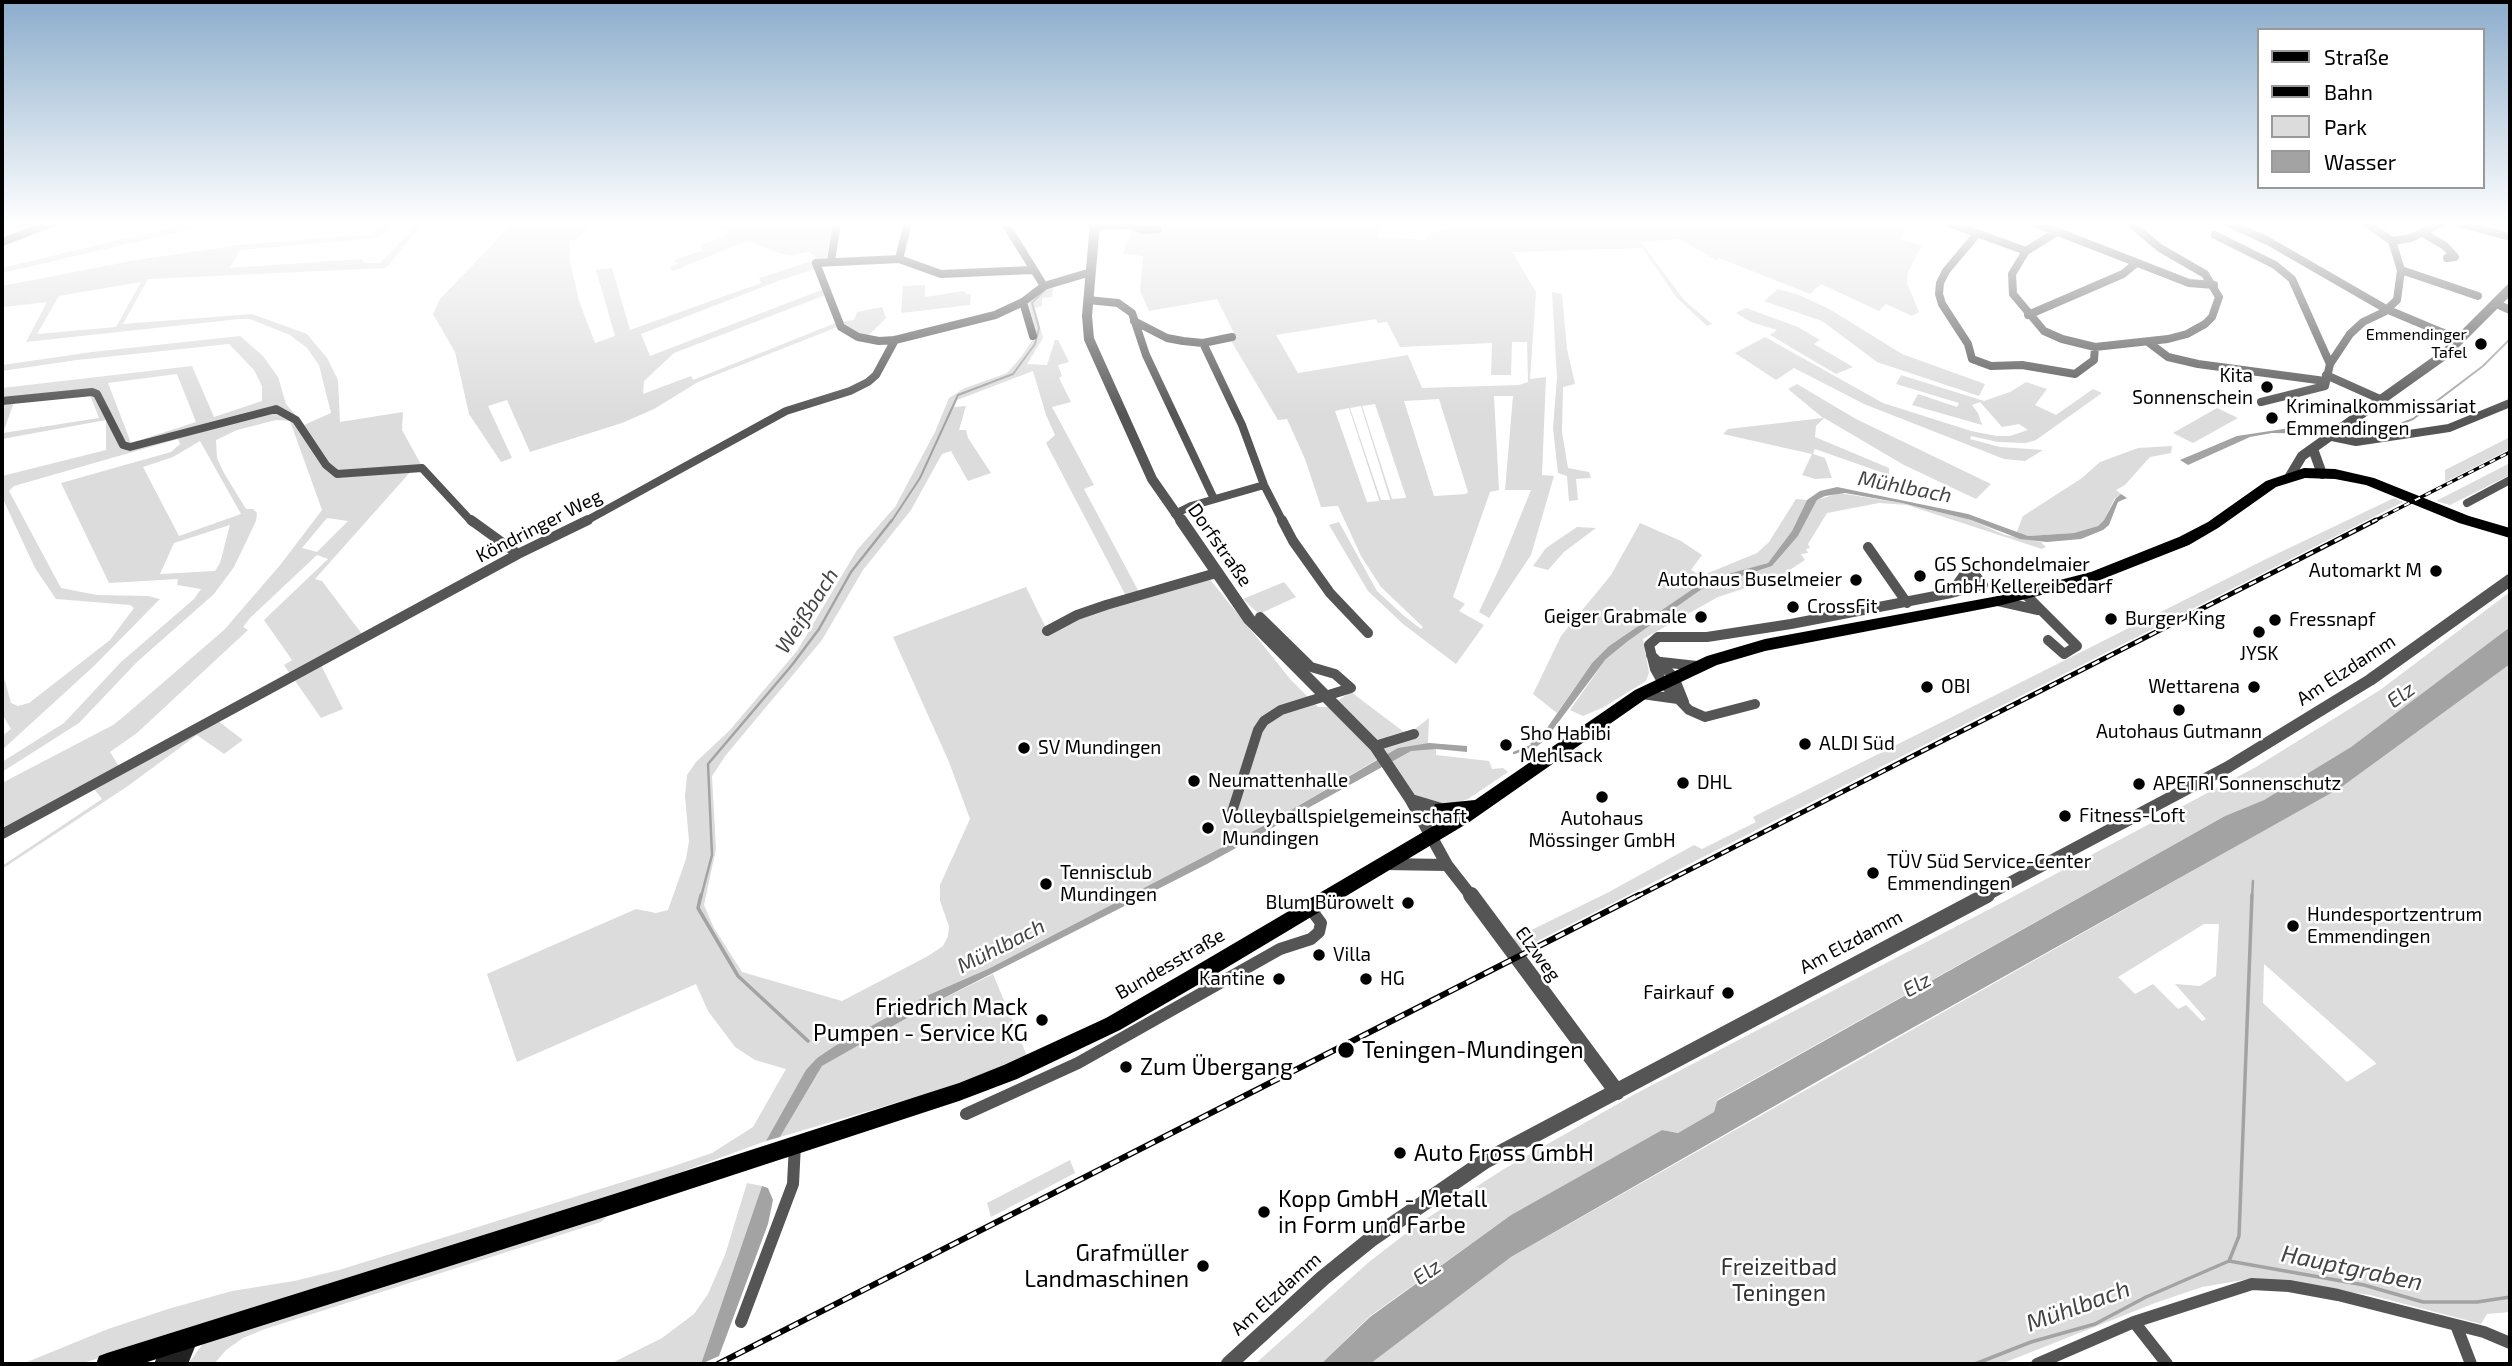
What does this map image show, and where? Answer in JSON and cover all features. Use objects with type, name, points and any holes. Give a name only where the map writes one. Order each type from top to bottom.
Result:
[{"type":"main road","points":[[2290,476],[2322,474],[2369,481],[2483,526],[2510,533]]},
{"type":"main road","name":"Bundesstraße","points":[[107,1364],[490,1244],[959,1092],[1043,1058],[1129,1015],[1480,807],[1641,694],[1697,666],[1765,645],[1998,601],[2095,576],[2164,550],[2213,525],[2270,484],[2290,476]]},
{"type":"main road","points":[[1441,809],[1480,807]]},
{"type":"main road","points":[[164,1364],[170,1354],[188,1337]]},
{"type":"main road","points":[[178,1364],[188,1337]]},
{"type":"street","points":[[827,287],[835,315],[844,330],[864,339],[895,340],[968,323],[1023,302],[1046,287]]},
{"type":"street","name":"Dorfstraße","points":[[1089,287],[1089,339],[1152,479],[1259,631],[1381,756],[1411,800],[1431,836]]},
{"type":"street","points":[[1940,287],[1942,304],[1968,344],[1972,359],[1991,366],[2045,367],[2075,374],[2094,360],[2095,346]]},
{"type":"street","points":[[2012,287],[2013,294],[2039,327],[2053,336],[2095,346],[2148,342],[2187,334],[2212,317],[2218,303],[2215,287]]},
{"type":"street","points":[[2028,315],[2096,287]]},
{"type":"street","points":[[2295,287],[2330,365]]},
{"type":"street","points":[[2347,287],[2386,309],[2460,340]]},
{"type":"street","points":[[2261,402],[2325,386],[2330,365],[2350,334],[2363,322],[2398,300],[2399,287]]},
{"type":"street","points":[[2451,287],[2478,296]]},
{"type":"street","points":[[2290,476],[2302,456],[2332,437],[2460,340],[2510,289]]},
{"type":"street","points":[[1088,300],[1118,303],[1132,313],[1146,355],[1213,499]]},
{"type":"street","points":[[1023,302],[1034,336]]},
{"type":"street","points":[[2497,304],[2510,310]]},
{"type":"street","points":[[1133,321],[1167,338],[1203,343],[1232,337]]},
{"type":"street","name":"Köndringer Weg","points":[[2,834],[518,554],[610,510],[786,411],[849,391],[868,382],[876,375],[895,340]]},
{"type":"street","points":[[2148,342],[2168,356],[2198,364],[2325,378],[2382,400]]},
{"type":"street","points":[[1203,343],[1242,425],[1264,485],[1293,541],[1330,593],[1368,633]]},
{"type":"street","points":[[2,401],[92,392],[97,394],[114,423],[122,445],[130,447],[276,409],[296,420],[326,465],[337,474],[422,468],[476,526],[518,554]]},
{"type":"street","points":[[2332,437],[2356,442],[2449,428],[2510,403]]},
{"type":"street","points":[[2313,449],[2322,474]]},
{"type":"street","points":[[2302,456],[2312,470],[2322,474]]},
{"type":"street","points":[[2467,503],[2510,480]]},
{"type":"street","points":[[1175,514],[1213,499],[1264,485]]},
{"type":"street","points":[[1868,547],[1907,603]]},
{"type":"street","points":[[1047,631],[1077,615],[1106,605],[1216,573]]},
{"type":"street","name":"Am Elzdamm","points":[[1228,1364],[1323,1278],[1419,1204],[1538,1132],[2192,787],[2279,738],[2402,659],[2510,580]]},
{"type":"street","points":[[1755,704],[1705,717],[1689,710],[1651,655],[1649,645],[1658,638],[1707,637],[1951,593]]},
{"type":"street","points":[[2025,594],[2077,646],[2064,654],[2048,640]]},
{"type":"street","points":[[1998,601],[2042,612]]},
{"type":"street","points":[[1231,812],[1256,735],[1264,721],[1282,710],[1351,688],[1335,674],[1311,667],[1260,617]]},
{"type":"street","points":[[1651,655],[1661,662],[1697,666]]},
{"type":"street","points":[[1661,662],[1668,680]]},
{"type":"street","points":[[1641,694],[1681,701]]},
{"type":"street","points":[[1381,756],[1413,734]]},
{"type":"street","points":[[1411,800],[1441,809]]},
{"type":"street","name":"Elzweg","points":[[1431,836],[1447,865],[1483,909],[1529,976],[1617,1092]]},
{"type":"street","points":[[1384,864],[1447,865]]},
{"type":"street","points":[[966,1114],[1078,1063],[1280,949],[1311,939],[1318,932],[1321,923],[1310,908]]},
{"type":"street","points":[[741,1322],[793,1184],[795,1144]]},
{"type":"street","points":[[2046,1363],[2134,1322],[2252,1284],[2289,1286],[2338,1295],[2484,1332],[2510,1343]]},
{"type":"street","points":[[2134,1322],[2167,1364]]},
{"type":"street","points":[[2456,1325],[2471,1364]]},
{"type":"green space","points":[[2,287],[113,287],[59,296],[37,334],[116,327],[138,287],[144,287],[123,324],[252,314],[307,334],[327,358],[338,380],[340,422],[403,412],[402,430],[423,468],[413,469],[315,579],[322,581],[365,638],[320,663],[343,709],[321,718],[284,665],[292,660],[264,620],[328,559],[317,555],[250,618],[243,627],[248,630],[137,733],[110,752],[120,768],[218,721],[243,740],[224,754],[197,735],[128,786],[2,869],[2,866],[102,799],[91,785],[2,834],[2,783],[122,718],[224,630],[281,564],[322,510],[290,421],[276,420],[237,430],[216,440],[217,458],[224,473],[246,509],[253,509],[257,513],[256,521],[234,567],[214,594],[137,662],[79,723],[2,772],[2,762],[64,723],[121,662],[194,599],[201,589],[177,585],[178,579],[109,583],[61,483],[171,452],[180,444],[178,439],[14,486],[9,491],[61,588],[97,595],[148,596],[160,599],[94,666],[2,750],[2,736],[11,729],[2,714],[2,670],[11,703],[18,706],[29,703],[110,640],[134,608],[130,605],[56,599],[35,568],[2,497],[2,476],[106,450],[106,420],[2,439],[2,388],[192,366],[214,417],[262,401],[262,386],[254,370],[229,344],[2,371],[2,365],[240,336],[263,356],[278,377],[286,404],[304,425],[331,413],[319,365],[307,348],[290,335],[250,319],[26,342],[47,302],[2,307]],"holes":[[[177,374],[196,422],[131,443],[108,383]],[[89,393],[99,418],[3,433],[15,399]],[[200,441],[241,514],[179,536],[143,467],[173,457]],[[327,518],[348,521],[317,552],[302,548]],[[230,525],[220,563],[215,571],[160,574],[174,543]]]},
{"type":"green space","points":[[452,287],[576,287],[595,343],[615,336],[601,287],[617,287],[630,330],[751,287],[764,287],[641,334],[650,356],[829,287],[831,293],[674,353],[644,381],[643,394],[691,376],[693,380],[838,322],[854,320],[857,312],[882,307],[886,318],[865,339],[840,326],[698,382],[654,409],[622,423],[530,452],[507,400],[488,406],[512,458],[501,462],[469,414],[455,352],[433,314],[440,299]]},
{"type":"green space","points":[[903,287],[925,287],[925,297],[964,291],[971,294],[970,305],[901,313]]},
{"type":"green space","points":[[1053,287],[1052,297],[1042,298],[1042,306],[1035,308],[1043,338],[1027,364],[1047,365],[1055,340],[1058,340],[1069,362],[1058,365],[1062,376],[1059,378],[1071,402],[1052,407],[1094,485],[1084,489],[1140,594],[1208,577],[1291,680],[1318,707],[1328,707],[1351,692],[1404,732],[1415,729],[1429,718],[1428,743],[1436,744],[1436,755],[1489,761],[1492,769],[1503,768],[1508,772],[1468,799],[1446,807],[1420,802],[1383,756],[1265,825],[988,969],[926,996],[817,1058],[766,1141],[621,1194],[80,1364],[22,1364],[108,1329],[168,1309],[232,1291],[294,1281],[339,1270],[671,1167],[712,1153],[753,1127],[786,1069],[755,1060],[735,1047],[708,1011],[696,984],[517,1062],[487,974],[636,909],[656,913],[668,910],[686,859],[689,841],[685,796],[687,775],[696,762],[729,731],[797,651],[857,550],[895,507],[935,432],[949,398],[965,388],[1007,373],[1036,334],[1028,301]],"holes":[[[1033,371],[1055,435],[1046,443],[1127,598],[1050,627],[1045,626],[1026,587],[893,637],[949,762],[970,819],[940,885],[940,901],[949,926],[943,946],[842,1001],[742,972],[714,928],[704,905],[716,849],[712,776],[726,755],[822,640],[863,570],[911,510],[942,454],[951,451],[968,481],[991,473],[968,438],[966,430],[959,430],[966,406],[954,407],[957,400]]]},
{"type":"green space","points":[[1140,287],[1533,287],[1536,292],[1530,379],[1546,377],[1542,475],[1554,476],[1531,555],[1489,618],[1479,612],[1531,490],[1505,490],[1513,396],[1494,396],[1499,490],[1490,492],[1453,597],[1465,604],[1459,611],[1484,625],[1456,664],[1403,624],[1368,591],[1329,525],[1339,522],[1377,591],[1403,615],[1421,629],[1423,627],[1381,587],[1361,556],[1338,506],[1321,507],[1305,459],[1287,419],[1278,420],[1230,339],[1236,337],[1217,299],[1149,311]],"holes":[[[1376,319],[1378,323],[1387,322],[1400,347],[1492,343],[1491,375],[1511,375],[1512,342],[1527,342],[1528,382],[1519,385],[1422,388],[1408,355],[1298,373],[1276,335]],[[1439,399],[1468,492],[1466,494],[1434,496],[1404,401]],[[1375,404],[1406,497],[1405,498],[1392,499],[1362,406]],[[1361,406],[1390,500],[1381,500],[1350,408]],[[1349,408],[1379,501],[1367,502],[1335,411]]]},
{"type":"green space","points":[[1669,287],[1674,287],[1684,300],[1712,324],[1707,326],[1677,298]]},
{"type":"green space","points":[[1792,287],[1818,287],[1810,294]]},
{"type":"green space","points":[[1827,287],[1909,287],[1919,312],[1912,316],[1886,304],[1879,311]]},
{"type":"green space","points":[[1778,289],[1799,295],[1831,310],[1902,354],[1985,384],[1979,396],[1877,362],[1822,321],[1764,301]]},
{"type":"green space","points":[[1552,292],[1562,294],[1567,349],[1575,384],[1563,387],[1562,432],[1568,468],[1589,472],[1591,478],[1576,479],[1578,500],[1569,501],[1567,476],[1558,473],[1553,428],[1557,378]]},
{"type":"green space","points":[[1746,308],[1798,327],[1820,340],[1814,344],[1853,367],[1836,374],[1770,335],[1777,330],[1751,322],[1736,313]]},
{"type":"green space","points":[[1765,337],[1883,403],[1971,431],[1997,436],[2010,436],[2028,430],[2019,424],[2002,427],[1980,402],[1972,405],[1982,425],[1912,405],[1918,394],[1957,407],[1959,403],[1896,384],[1901,375],[1984,401],[2010,392],[2026,382],[2047,389],[2035,405],[2056,415],[2093,389],[2102,393],[2036,440],[2026,443],[1998,442],[1971,436],[1970,439],[2000,447],[2043,450],[2025,461],[2004,459],[1864,404],[1794,368],[1776,380],[1735,353]]},
{"type":"green space","points":[[1797,384],[1856,419],[1991,484],[1976,499],[1904,465],[1824,418],[1816,426],[1815,437],[1889,468],[1889,475],[1815,449],[1813,454],[1825,458],[1832,478],[1815,479],[1802,475],[1812,454],[1723,434],[1728,429],[1823,418],[1788,389]]},
{"type":"green space","points":[[2217,408],[2238,418],[2193,443],[2173,433]]},
{"type":"green space","points":[[2510,437],[2510,449],[2445,482],[2445,470]]},
{"type":"green space","points":[[2172,446],[2171,453],[2150,457],[2125,485],[2116,490],[2121,494],[2115,498],[2098,526],[2074,533],[2028,536],[2016,534],[2023,516],[2082,478],[2100,462],[2138,448]]},
{"type":"green space","points":[[2510,463],[2510,475],[2450,505],[2436,501]]},
{"type":"green space","points":[[1839,493],[1902,503],[1971,520],[2005,535],[2041,542],[2046,547],[2042,549],[1907,505],[1879,503],[1827,513],[1808,544],[1808,553],[1801,554],[1805,560],[1779,577],[1718,597],[1643,639],[1649,673],[1646,681],[1604,707],[1583,716],[1570,710],[1606,659],[1628,641],[1702,589],[1772,566],[1798,536],[1817,500]]},
{"type":"green space","points":[[2394,498],[2403,502],[1518,951],[1511,940],[1609,892],[1694,845],[1702,849],[1756,822],[1753,817],[2266,559]]},
{"type":"green space","points":[[1796,499],[1807,500],[1792,531],[1768,563],[1705,581],[1609,646],[1592,663],[1557,713],[1533,694],[1561,636],[1611,575],[1640,523],[1681,541],[1702,555],[1691,570],[1701,576],[1757,553],[1769,542]]},
{"type":"green space","points":[[1577,527],[1596,528],[1564,552],[1548,570],[1533,566],[1546,548]]},
{"type":"green space","points":[[1284,582],[1296,597],[1259,614],[1243,599]]},
{"type":"green space","points":[[2510,592],[2510,627],[2351,747],[2264,800],[2225,816],[1717,1100],[1714,1112],[1678,1133],[1662,1130],[1511,1215],[1370,1316],[1321,1364],[1255,1364],[1369,1262],[1418,1224],[1504,1169],[1635,1094],[2256,767],[2380,690]]},
{"type":"green space","name":"Freizeitbad Teningen","points":[[2510,664],[2510,1312],[2487,1314],[2481,1324],[2370,1295],[2255,1278],[2202,1287],[2001,1364],[1370,1364],[1511,1257],[2240,844]],"holes":[[[2204,924],[2219,924],[2216,976],[2200,986],[2175,984],[2206,1019],[2202,1021],[2186,1005],[2178,1009],[2153,984],[2135,994],[2118,977]],[[2264,964],[2376,1063],[2376,1064],[2347,1082],[2263,1003]]]},
{"type":"green space","points":[[993,974],[1027,1056],[933,1092],[780,1137],[822,1066],[930,1005]]},
{"type":"green space","points":[[1070,1160],[1075,1173],[991,1217],[987,1203]]},
{"type":"green space","points":[[747,1183],[762,1186],[701,1364],[610,1364],[662,1338],[694,1314],[708,1294],[725,1255]]},
{"type":"green space","points":[[612,1212],[601,1222],[265,1329],[243,1338],[226,1350],[214,1364],[188,1364],[202,1345],[214,1337]]},
{"type":"water","points":[[2290,428],[2331,430],[2325,434],[2272,433],[2250,437],[2188,465],[2180,460],[2237,436]]},
{"type":"water","points":[[1837,487],[1968,514],[2028,536],[2074,533],[2098,526],[2116,498],[2121,494],[2127,498],[2118,502],[2109,525],[2103,530],[2081,539],[2047,542],[2020,539],[1971,520],[1902,503],[1845,493],[1825,496],[1817,500],[1798,536],[1772,566],[1702,589],[1628,641],[1606,659],[1545,740],[1535,748],[1530,744],[1547,728],[1592,663],[1609,646],[1706,580],[1768,563],[1792,531],[1807,500],[1820,491]]},
{"type":"water","points":[[2510,627],[2510,664],[2340,788],[1511,1257],[1370,1364],[1321,1364],[1370,1317],[1511,1215],[1662,1130],[1678,1133],[1714,1112],[1717,1101],[2225,816],[2264,800],[2351,747]]},
{"type":"water","points":[[1429,743],[1467,746],[1467,752],[1436,749],[1411,751],[1207,864],[930,1005],[822,1066],[780,1137],[766,1141],[806,1070],[817,1058],[835,1046],[926,996],[988,969],[1265,825],[1398,748]]},
{"type":"water","points":[[762,1186],[768,1188],[773,1200],[768,1224],[719,1356],[701,1364]]},
{"type":"waterway","name":"Weißbach","points":[[891,522],[920,478],[958,395],[1013,374],[1035,344],[1039,328],[1032,303],[1048,287]]},
{"type":"waterway","name":"Mühlbach","points":[[2351,432],[2387,429],[2413,419],[2483,366],[2510,339]]},
{"type":"waterway","name":"Weißbach","points":[[701,897],[712,855],[708,764],[792,665],[819,629],[851,572],[892,520]]},
{"type":"waterway","name":"Mühlbach","points":[[1514,753],[1534,745]]},
{"type":"waterway","points":[[2252,897],[2253,881]]},
{"type":"waterway","name":"Weißbach","points":[[701,895],[698,908],[738,976],[808,1041]]},
{"type":"waterway","points":[[2229,1261],[2239,1236],[2252,895]]},
{"type":"waterway","name":"Mühlbach","points":[[1975,1364],[2031,1342],[2095,1324],[2146,1297],[2229,1261]]},
{"type":"waterway","name":"Hauptgraben","points":[[2229,1261],[2364,1285],[2423,1302],[2477,1302],[2510,1297]]},
{"type":"railway","points":[[2372,522],[2510,452]]},
{"type":"railway","points":[[1636,897],[2376,520]]},
{"type":"railway","points":[[718,1364],[1639,895]]},
{"type":"place","name":"Emmendinger Tafel","points":[[2481,344]]},
{"type":"place","name":"Kita Sonnenschein","points":[[2267,387]]},
{"type":"place","name":"Kriminalkommissariat Emmendingen","points":[[2272,418]]},
{"type":"place","name":"Automarkt M","points":[[2436,571]]},
{"type":"place","name":"GS Schondelmaier GmbH Kellereibedarf","points":[[1920,576]]},
{"type":"place","name":"Autohaus Buselmeier","points":[[1856,580]]},
{"type":"place","name":"CrossFit","points":[[1793,607]]},
{"type":"place","name":"Geiger Grabmale","points":[[1701,617]]},
{"type":"place","name":"Burger King","points":[[2111,619]]},
{"type":"place","name":"Fressnapf","points":[[2275,620]]},
{"type":"place","name":"JYSK","points":[[2259,632]]},
{"type":"place","name":"OBI","points":[[1927,687]]},
{"type":"place","name":"Wettarena","points":[[2254,687]]},
{"type":"place","name":"Autohaus Gutmann","points":[[2179,710]]},
{"type":"place","name":"ALDI Süd","points":[[1805,744]]},
{"type":"place","name":"Sho Habibi Mehlsack","points":[[1506,745]]},
{"type":"place","name":"SV Mundingen","points":[[1024,748]]},
{"type":"place","name":"Neumattenhalle","points":[[1194,781]]},
{"type":"place","name":"DHL","points":[[1683,783]]},
{"type":"place","name":"APETRI Sonnenschutz","points":[[2139,784]]},
{"type":"place","name":"Autohaus Mössinger GmbH","points":[[1602,797]]},
{"type":"place","name":"Fitness-Loft","points":[[2065,816]]},
{"type":"place","name":"Volleyballspielgemeinschaft Mundingen","points":[[1208,828]]},
{"type":"place","name":"TÜV Süd Service-Center Emmendingen","points":[[1873,873]]},
{"type":"place","name":"Tennisclub Mundingen","points":[[1046,884]]},
{"type":"place","name":"Blum Bürowelt","points":[[1408,903]]},
{"type":"place","name":"Hundesportzentrum Emmendingen","points":[[2293,926]]},
{"type":"place","name":"Villa","points":[[1319,955]]},
{"type":"place","name":"Kantine","points":[[1279,979]]},
{"type":"place","name":"HG","points":[[1366,979]]},
{"type":"place","name":"Fairkauf","points":[[1728,993]]},
{"type":"place","name":"Friedrich Mack Pumpen - Service KG","points":[[1042,1020]]},
{"type":"place","name":"Teningen-Mundingen","points":[[1346,1050]]},
{"type":"place","name":"Zum Übergang","points":[[1126,1067]]},
{"type":"place","name":"Auto Fross GmbH","points":[[1400,1153]]},
{"type":"place","name":"Kopp GmbH - Metall in Form und Farbe","points":[[1264,1212]]},
{"type":"place","name":"Grafmüller Landmaschinen","points":[[1203,1266]]},
{"type":"water label","name":"Elz","points":[[2401,695]]},
{"type":"water label","name":"Elz","points":[[1917,985]]},
{"type":"water label","name":"Elz","points":[[1427,1272]]}]
